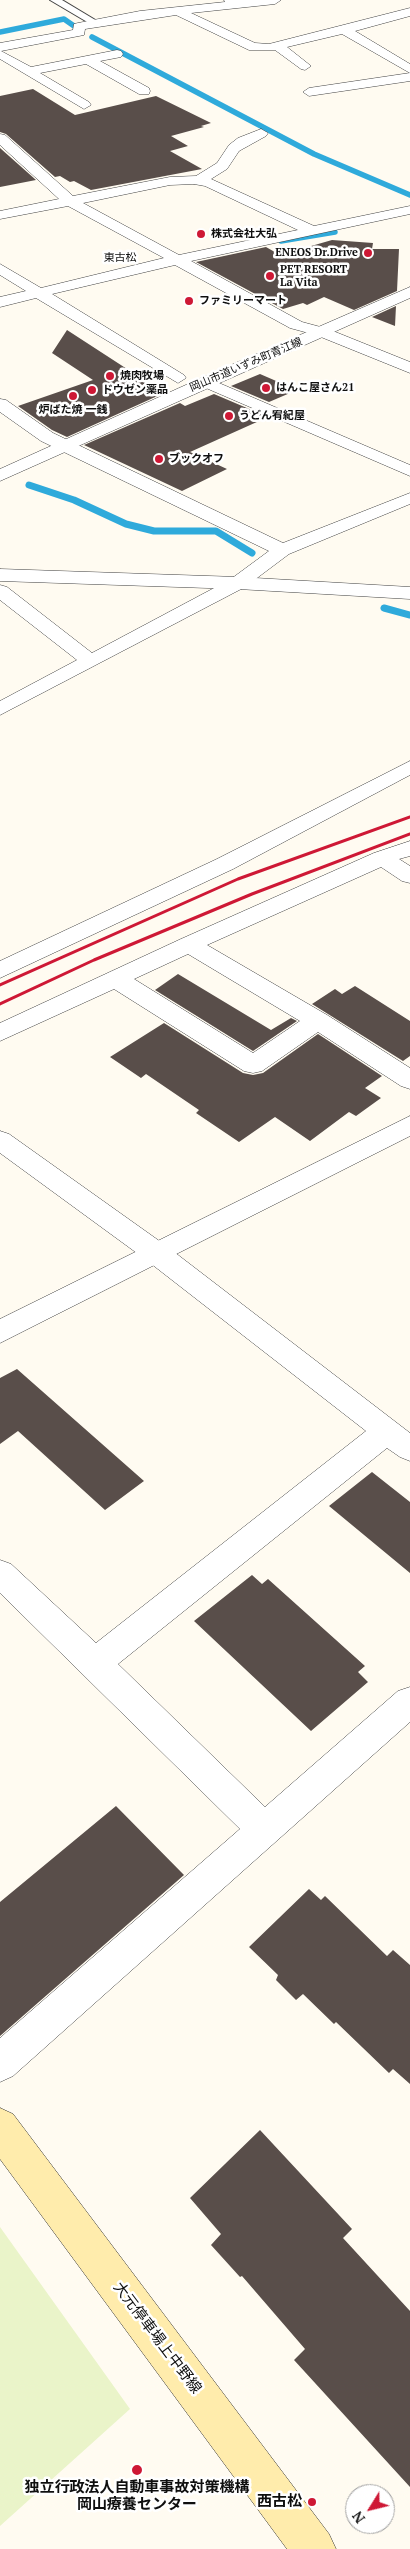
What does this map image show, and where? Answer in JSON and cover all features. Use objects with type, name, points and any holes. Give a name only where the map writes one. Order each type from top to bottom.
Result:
[{"type":"main road","name":"大元停車場上中野線","points":[[0,2127],[314,2549]]},
{"type":"street","points":[[0,47],[80,32],[78,27],[233,2],[275,0]]},
{"type":"street","points":[[178,11],[254,47],[277,46],[410,12]]},
{"type":"street","points":[[344,30],[410,69]]},
{"type":"street","points":[[277,46],[305,66]]},
{"type":"street","points":[[0,54],[84,105]]},
{"type":"street","points":[[27,72],[117,54]]},
{"type":"street","points":[[88,60],[144,92]]},
{"type":"street","points":[[309,92],[410,77]]},
{"type":"street","points":[[198,181],[222,166],[234,148],[243,141],[260,133]]},
{"type":"street","points":[[0,138],[70,201],[296,325],[322,332],[410,368]]},
{"type":"street","points":[[0,215],[170,181],[198,181],[209,183],[315,232]]},
{"type":"street","points":[[0,302],[176,260],[315,232],[410,210]]},
{"type":"street","points":[[384,216],[410,225]]},
{"type":"street","points":[[0,269],[178,378]]},
{"type":"street","name":"岡山市道いずみ町青江線","points":[[0,476],[205,382],[410,292]]},
{"type":"street","name":"岡山市道いずみ町青江線","points":[[39,440],[322,313]]},
{"type":"street","points":[[205,382],[410,471]]},
{"type":"street","points":[[0,404],[39,440],[65,446],[282,550]]},
{"type":"street","points":[[0,709],[238,583],[282,550],[410,498]]},
{"type":"street","points":[[0,575],[238,583],[410,593]]},
{"type":"street","points":[[0,591],[90,661]]},
{"type":"street","points":[[0,970],[225,864],[410,767]]},
{"type":"street","points":[[0,1033],[189,944],[382,858],[410,848]]},
{"type":"street","points":[[382,858],[410,876]]},
{"type":"street","points":[[189,944],[318,1021],[410,1080]]},
{"type":"street","points":[[114,978],[253,1065],[318,1021]]},
{"type":"street","points":[[0,1332],[155,1252],[410,1125]]},
{"type":"street","points":[[0,1140],[155,1252],[410,1449]]},
{"type":"street","points":[[95,1663],[386,1432]]},
{"type":"street","points":[[0,1573],[95,1663],[264,1830]]},
{"type":"street","points":[[0,2063],[410,1701]]},
{"type":"lane","points":[[55,0],[97,24]]},
{"type":"green space","points":[[0,2227],[130,2409],[0,2526]]},
{"type":"building","points":[[33,89],[75,115],[156,96],[211,123],[201,126],[204,127],[171,136],[188,146],[170,151],[202,169],[91,190],[74,181],[70,182],[60,176],[55,177],[6,134],[0,132],[0,96]]},
{"type":"building","points":[[0,148],[36,180],[0,187]]},
{"type":"building","points":[[332,240],[373,243],[372,249],[399,249],[397,291],[354,310],[324,297],[307,305],[303,303],[283,309],[196,262],[266,247],[280,255]]},
{"type":"building","points":[[396,306],[395,326],[372,317]]},
{"type":"building","points":[[67,330],[164,393],[67,437],[52,430],[18,406],[93,380],[52,353]]},
{"type":"building","points":[[260,374],[297,390],[269,402],[231,386]]},
{"type":"building","points":[[214,394],[268,417],[190,452],[227,469],[182,491],[84,445],[180,403],[185,406]]},
{"type":"building","points":[[178,974],[271,1030],[291,1018],[297,1021],[253,1051],[155,990]]},
{"type":"building","points":[[355,986],[410,1021],[410,1056],[403,1061],[312,1004],[335,989],[342,994]]},
{"type":"building","points":[[164,1023],[243,1073],[253,1075],[263,1073],[318,1034],[382,1076],[365,1088],[381,1098],[356,1116],[349,1112],[310,1141],[275,1117],[239,1142],[196,1113],[199,1110],[146,1074],[141,1078],[110,1057]]},
{"type":"building","points":[[17,1369],[144,1481],[105,1510],[18,1431],[0,1444],[0,1378]]},
{"type":"building","points":[[372,1472],[410,1502],[410,1573],[329,1506]]},
{"type":"building","points":[[252,1575],[262,1584],[268,1579],[365,1666],[358,1672],[368,1682],[311,1731],[194,1621]]},
{"type":"building","points":[[116,1806],[184,1875],[0,2036],[0,1902]]},
{"type":"building","points":[[309,1889],[321,1900],[325,1896],[387,1956],[393,1950],[410,1965],[410,2084],[393,2069],[389,2073],[336,2022],[334,2024],[303,1994],[296,2000],[276,1980],[278,1975],[249,1947]]},
{"type":"building","points":[[260,2130],[352,2229],[343,2238],[410,2311],[410,2487],[294,2360],[305,2349],[242,2276],[240,2277],[211,2245],[221,2234],[190,2198]]},
{"type":"waterway","points":[[0,32],[64,19],[74,26]]},
{"type":"waterway","points":[[92,37],[314,154],[410,195]]},
{"type":"waterway","points":[[281,241],[335,232]]},
{"type":"waterway","points":[[29,485],[74,500],[126,524],[154,531],[216,531],[252,553]]},
{"type":"waterway","points":[[384,608],[410,615]]},
{"type":"railway","points":[[0,985],[238,879],[410,817]]},
{"type":"railway","points":[[0,1004],[94,960],[252,894],[410,834]]},
{"type":"place","name":"株式会社大弘","points":[[201,234]]},
{"type":"place","name":"ENEOS Dr.Drive","points":[[368,253]]},
{"type":"place","name":"PET RESORT La Vita","points":[[270,276]]},
{"type":"place","name":"ファミリーマート","points":[[189,301]]},
{"type":"place","name":"焼肉牧場","points":[[110,376]]},
{"type":"place","name":"はんこ屋さん21","points":[[266,388]]},
{"type":"place","name":"ドウゼン薬品","points":[[92,390]]},
{"type":"place","name":"炉ばた焼 一銭","points":[[73,396]]},
{"type":"place","name":"うどん宥紀屋","points":[[229,416]]},
{"type":"place","name":"ブックオフ","points":[[159,459]]},
{"type":"place","name":"独立行政法人自動車事故対策機構 岡山療養センター","points":[[137,2470]]},
{"type":"place","name":"西古松","points":[[312,2502]]},
{"type":"district","name":"東古松","points":[[120,258]]}]
